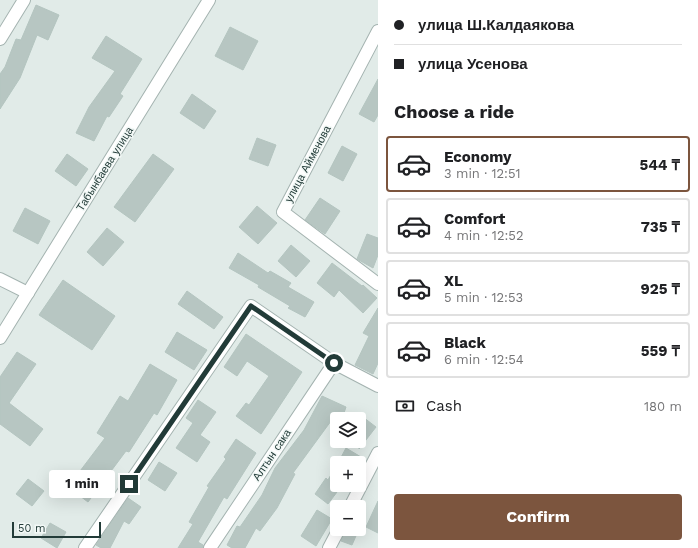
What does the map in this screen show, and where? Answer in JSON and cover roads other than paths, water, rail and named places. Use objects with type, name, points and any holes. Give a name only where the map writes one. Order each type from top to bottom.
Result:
[{"type":"street","points":[[0,39],[24,0]]},
{"type":"street","name":"Табынбаева улица","points":[[0,338],[209,0]]},
{"type":"street","name":"улица Айменова","points":[[378,31],[283,212],[378,284]]},
{"type":"street","points":[[0,279],[28,293]]},
{"type":"street","points":[[85,548],[251,306],[334,363],[378,386]]},
{"type":"street","name":"Алтын сака","points":[[210,548],[334,363]]},
{"type":"street","points":[[354,500],[378,453]]},
{"type":"street","points":[[329,548],[335,536]]}]
